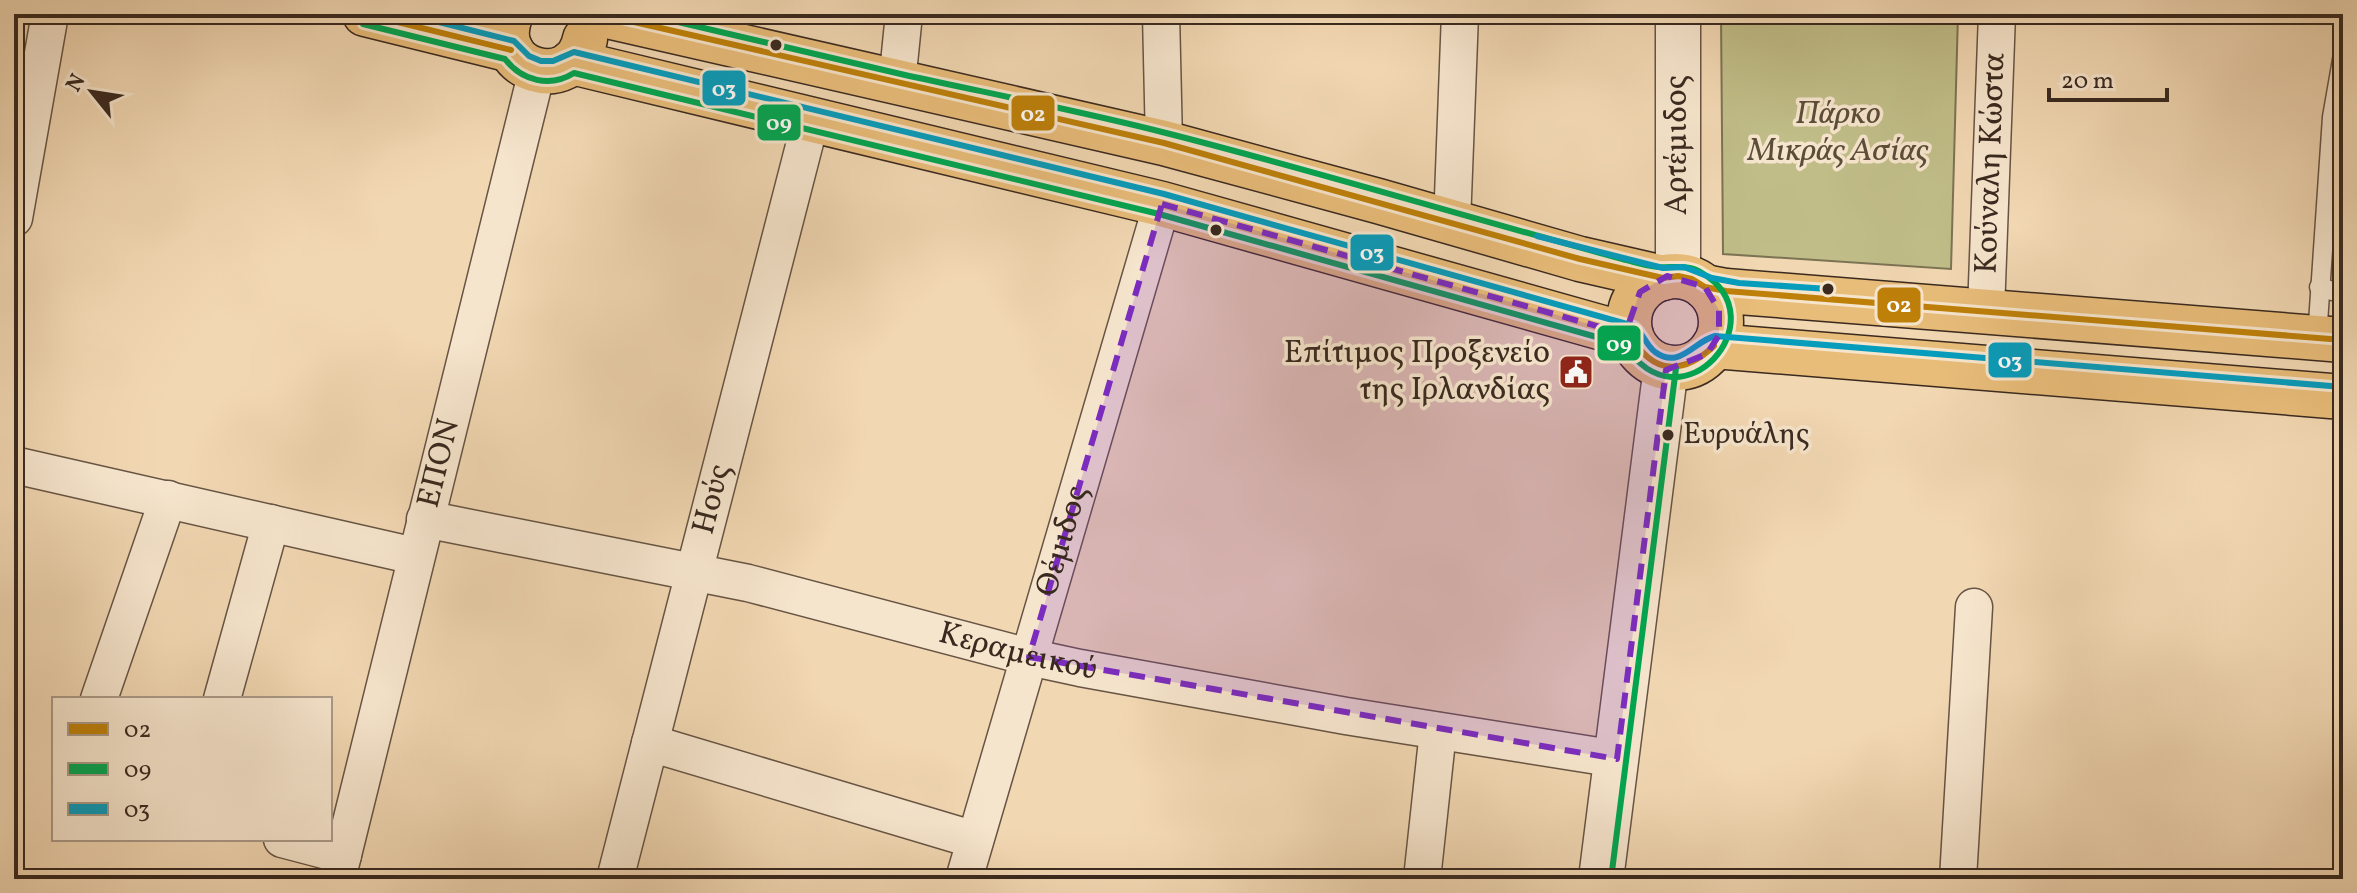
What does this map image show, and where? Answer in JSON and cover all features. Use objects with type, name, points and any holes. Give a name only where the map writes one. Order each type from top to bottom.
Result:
[{"type":"main road","points":[[365,14],[533,49],[1162,204],[1631,336]]},
{"type":"main road","points":[[533,49],[584,46],[586,34],[582,14]]},
{"type":"main road","points":[[599,14],[1164,143],[1580,259],[1726,291],[2330,339]]},
{"type":"main road","points":[[1682,280],[1719,310],[1719,335],[1714,346],[1698,361],[1688,366],[1666,367],[1644,356],[1636,347],[1628,320],[1632,305],[1648,284],[1682,280]]},
{"type":"main road","points":[[1714,346],[2343,397]]},
{"type":"street","points":[[14,218],[50,14]]},
{"type":"street","points":[[897,83],[904,14]]},
{"type":"street","points":[[1161,14],[1164,143]]},
{"type":"street","points":[[1452,223],[1460,14]]},
{"type":"street","name":"Αρτέμιδος","points":[[1678,14],[1682,280]]},
{"type":"street","name":"Κούναλη Κώστα","points":[[1986,311],[1997,14]]},
{"type":"street","name":"ΕΠΟΝ","points":[[286,841],[340,867],[425,519],[533,49]]},
{"type":"street","name":"Ηούς","points":[[615,879],[811,119]]},
{"type":"street","name":"Θέμιδος","points":[[964,879],[1162,204]]},
{"type":"street","points":[[1601,879],[1666,367]]},
{"type":"street","points":[[14,465],[415,556]]},
{"type":"street","points":[[100,697],[168,499]]},
{"type":"street","name":"Κεραμεικού","points":[[425,519],[802,595],[1029,657],[1216,694],[1617,759]]},
{"type":"street","points":[[223,697],[271,523]]},
{"type":"street","points":[[1958,879],[1974,607]]},
{"type":"street","points":[[1422,879],[1438,731]]},
{"type":"street","points":[[650,743],[975,840]]},
{"type":"lane","points":[[2330,339],[2319,287],[2332,117],[2343,54]]},
{"type":"lane","points":[[2319,287],[2343,294]]},
{"type":"highlighted area","points":[[1162,204],[1625,334],[1640,292],[1667,276],[1705,287],[1719,310],[1719,335],[1707,354],[1666,370],[1617,759],[1029,657]]},
{"type":"green space","name":"Πάρκο Μικράς Ασίας","points":[[1721,14],[1958,14],[1951,269],[1723,254]]},
{"type":"transit line","name":"02","points":[[365,14],[511,50]]},
{"type":"transit line","name":"03","points":[[407,14],[514,41],[529,56],[541,61],[553,61],[574,52],[1164,194],[1634,326],[1652,349],[1664,357],[1679,356],[1715,336],[2343,387]]},
{"type":"transit line","name":"02","points":[[599,14],[1164,143],[1580,259],[1663,278],[1678,276],[1692,279],[1705,287],[1726,291],[2343,340]]},
{"type":"transit line","name":"09","points":[[363,24],[505,59],[520,73],[537,80],[555,80],[574,73],[1159,214],[1625,345],[1648,369],[1672,377],[1695,373],[1714,359],[1727,339],[1731,316],[1723,293],[1702,273],[1691,268],[1638,263],[1134,125],[644,14]]},
{"type":"transit line","name":"03","points":[[1537,236],[1663,268],[1684,267],[1712,278],[1739,283],[1828,289]]},
{"type":"transit line","name":"02","points":[[1631,336],[1649,358],[1669,366],[1691,362],[1714,346]]},
{"type":"transit line","name":"09","points":[[1611,879],[1676,368]]},
{"type":"place","name":"Επίτιμος Προξενείο της Ιρλανδίας","points":[[1576,372]]},
{"type":"place","name":"Ευρυάλης","points":[[1668,435]]}]
